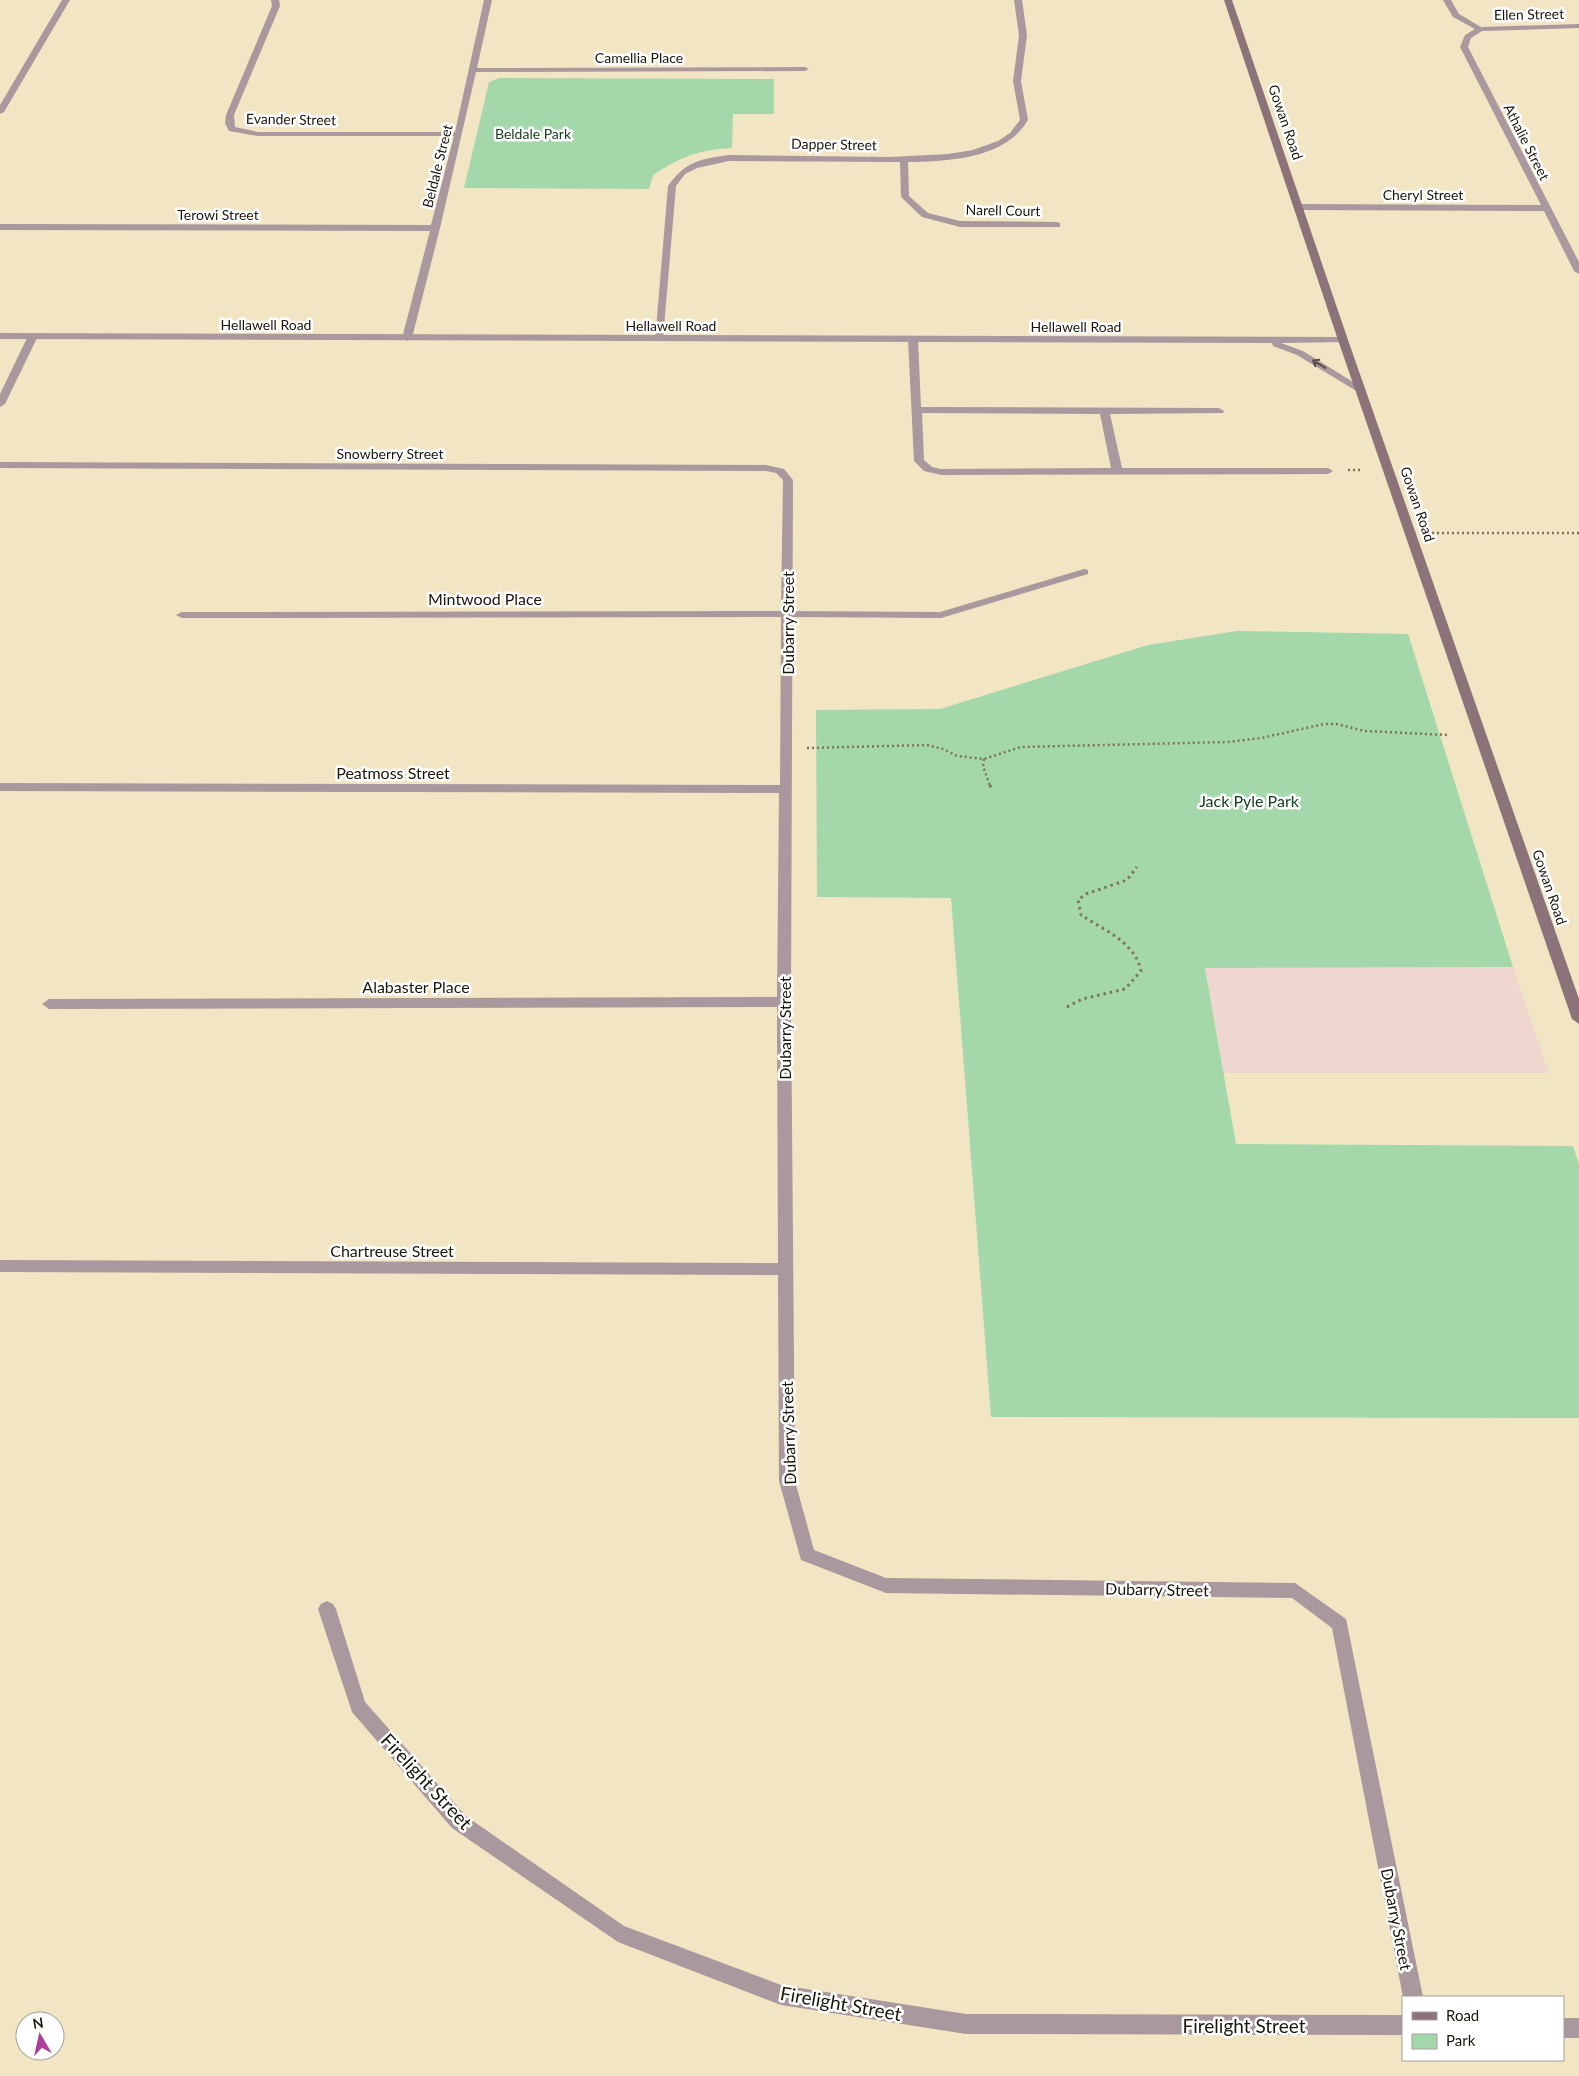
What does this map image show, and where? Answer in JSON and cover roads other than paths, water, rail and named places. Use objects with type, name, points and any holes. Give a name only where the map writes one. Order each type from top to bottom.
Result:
[{"type":"main road","name":"Gowan Road","points":[[1228,0],[1343,340],[1412,533],[1579,1019]]},
{"type":"street","points":[[0,112],[66,0]]},
{"type":"street","name":"Evander Street","points":[[275,0],[276,6],[230,115],[229,123],[232,129],[258,134],[459,134]]},
{"type":"street","name":"Beldale Street","points":[[407,338],[459,134],[488,0]]},
{"type":"street","name":"Dapper Street","points":[[658,339],[672,186],[684,171],[712,161],[745,157],[904,159],[975,152],[999,145],[1017,132],[1024,120],[1018,81],[1023,34],[1018,0]]},
{"type":"street","points":[[1447,0],[1456,15],[1480,28]]},
{"type":"street","name":"Ellen Street","points":[[1480,28],[1579,26]]},
{"type":"street","name":"Athalie Street","points":[[1480,28],[1468,37],[1464,47],[1579,271]]},
{"type":"street","name":"Camellia Place","points":[[474,70],[805,69]]},
{"type":"street","name":"Narell Court","points":[[904,159],[905,197],[925,215],[960,224],[1057,225]]},
{"type":"street","name":"Cheryl Street","points":[[1299,207],[1546,208]]},
{"type":"street","name":"Terowi Street","points":[[0,227],[436,228]]},
{"type":"street","name":"Hellawell Road","points":[[0,336],[1343,340]]},
{"type":"street","points":[[0,404],[33,336]]},
{"type":"street","points":[[913,339],[919,461],[928,469],[941,472],[1328,471]]},
{"type":"street","points":[[1264,340],[1300,353],[1361,390]]},
{"type":"street","points":[[917,410],[1219,411]]},
{"type":"street","points":[[1104,410],[1117,471]]},
{"type":"street","name":"Snowberry Street","points":[[0,465],[756,468],[780,471]]},
{"type":"street","name":"Dubarry Street","points":[[780,471],[788,480],[784,1002],[784,1269],[787,1481],[807,1555],[886,1585],[1295,1591],[1340,1624],[1413,1996]]},
{"type":"street","name":"Mintwood Place","points":[[182,615],[941,615],[1084,572]]},
{"type":"street","name":"Peatmoss Street","points":[[0,787],[786,789]]},
{"type":"street","name":"Alabaster Place","points":[[49,1004],[784,1002]]},
{"type":"street","name":"Chartreuse Street","points":[[0,1266],[784,1269]]},
{"type":"street","name":"Firelight Street","points":[[327,1609],[358,1706],[459,1822],[618,1933],[781,1995],[966,2024],[1402,2025]]},
{"type":"street","points":[[1564,2028],[1579,2028]]},
{"type":"park label","name":"Beldale Park","points":[[533,133]]},
{"type":"park label","name":"Jack Pyle Park","points":[[1249,800]]}]
